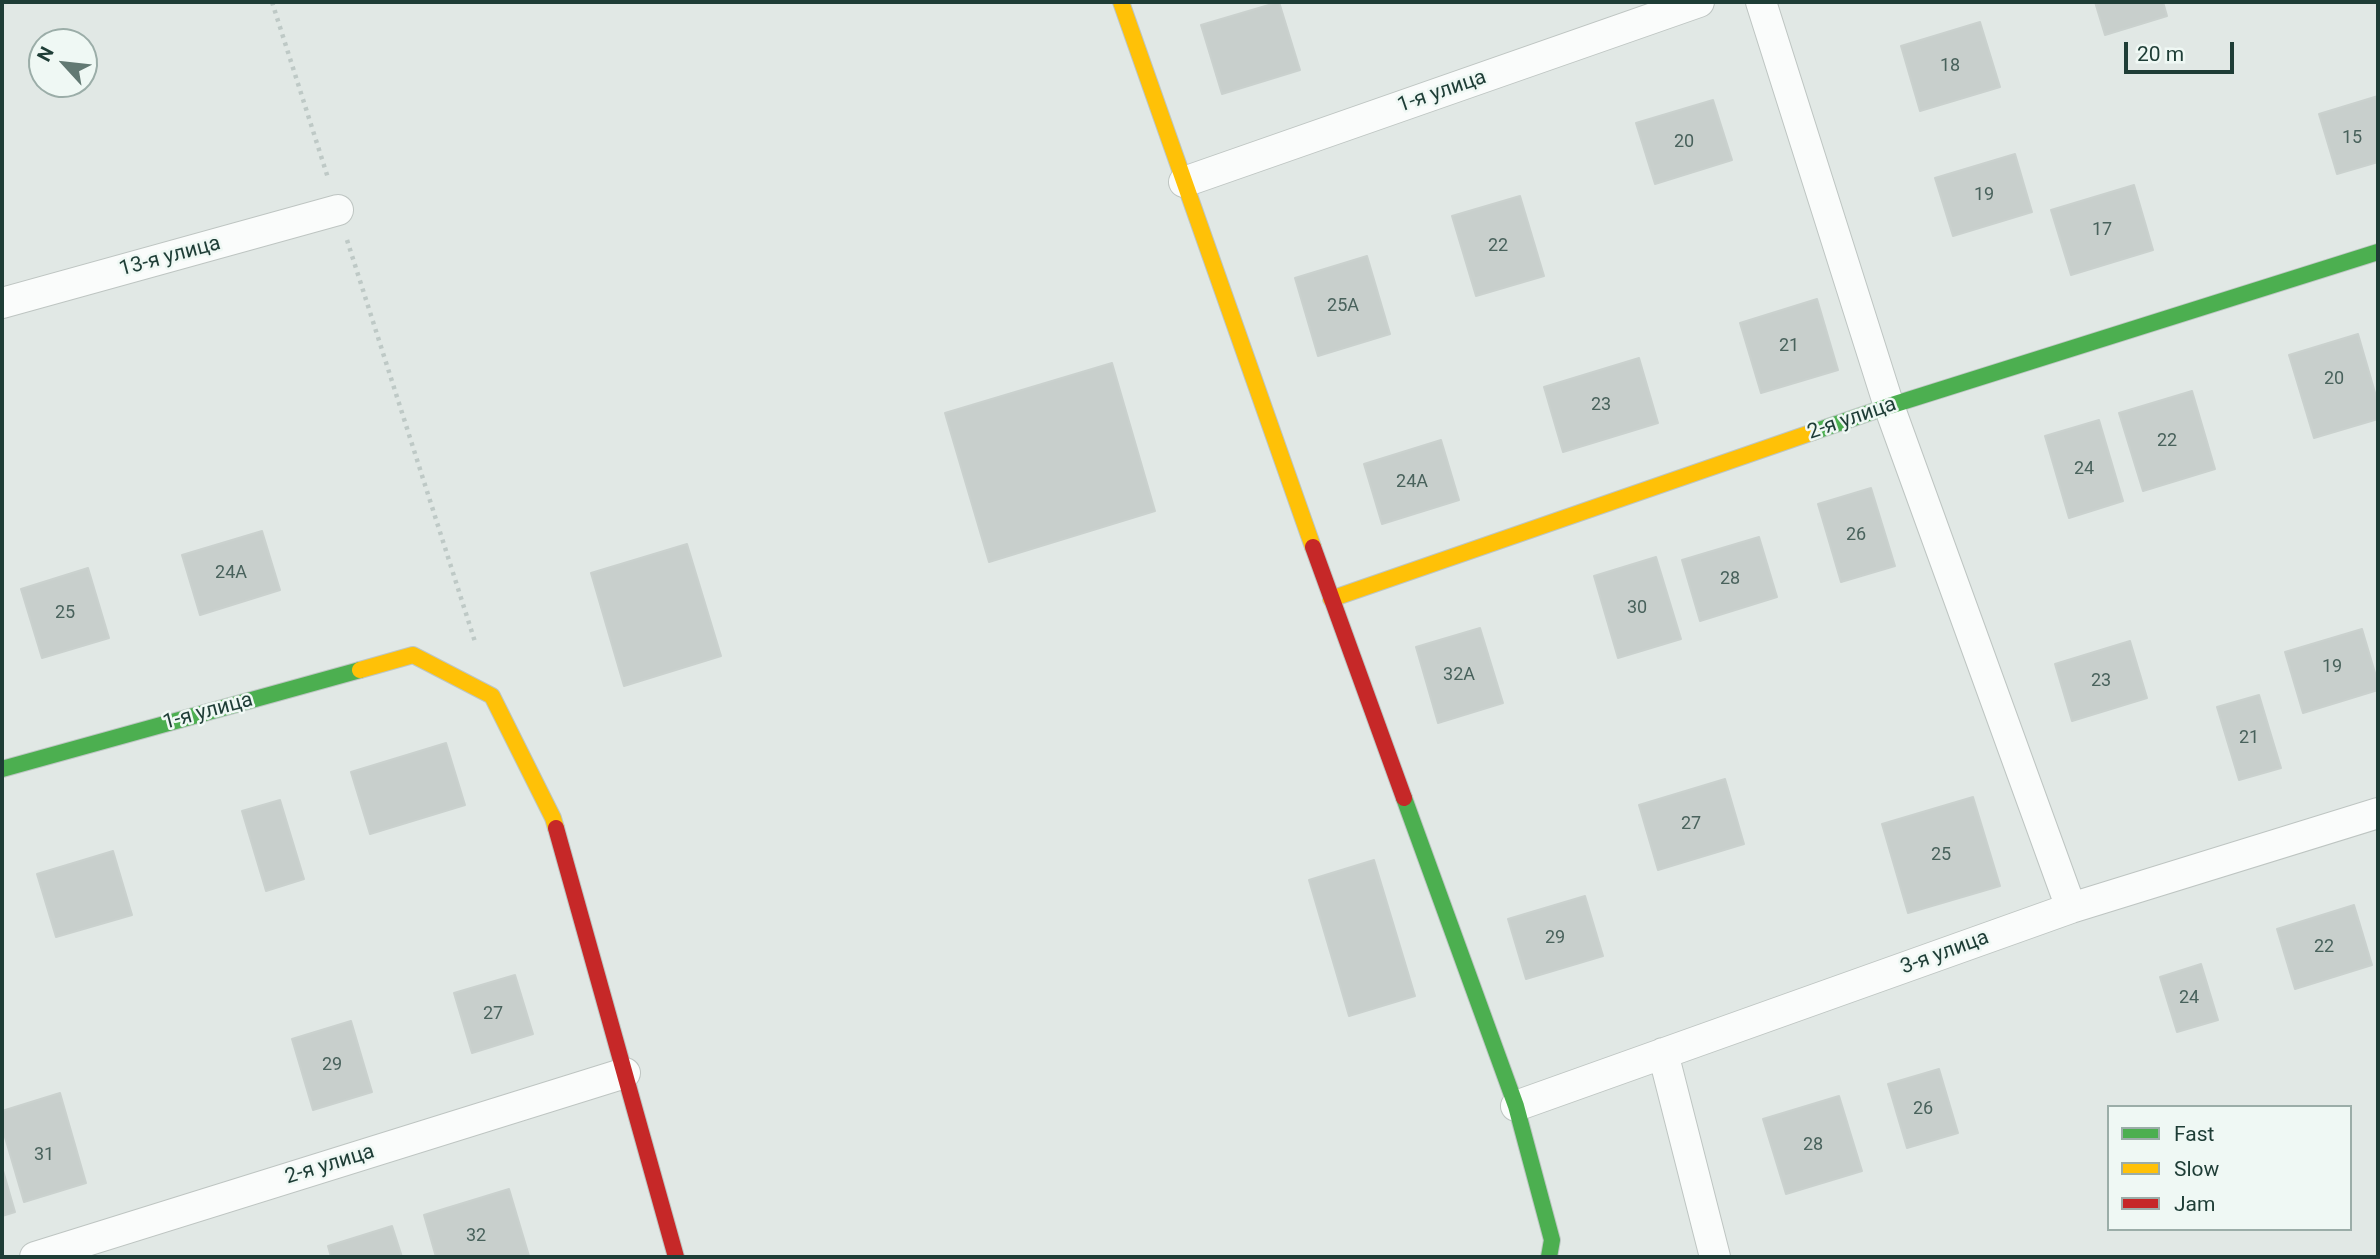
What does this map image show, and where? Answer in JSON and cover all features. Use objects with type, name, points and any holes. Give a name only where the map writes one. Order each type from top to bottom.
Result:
[{"type":"street","points":[[1121,2],[1331,599],[1516,1106],[1552,1240],[1549,1257]]},
{"type":"street","name":"1-я улица","points":[[1184,182],[1699,2]]},
{"type":"street","points":[[1761,2],[1889,406],[2071,908]]},
{"type":"street","name":"13-я улица","points":[[2,303],[338,210]]},
{"type":"street","name":"2-я улица","points":[[1331,599],[1889,406],[2378,252]]},
{"type":"street","name":"1-я улица","points":[[2,769],[413,655],[492,696]]},
{"type":"street","points":[[492,696],[553,818],[676,1257]]},
{"type":"street","name":"3-я улица","points":[[1516,1106],[2071,908],[2378,813]]},
{"type":"street","points":[[1663,1054],[1716,1257]]},
{"type":"street","name":"2-я улица","points":[[35,1257],[625,1073]]},
{"type":"path","points":[[272,2],[492,696]]},
{"type":"building","points":[[1279,2],[1300,70],[1222,94],[1201,25]]},
{"type":"building","points":[[2095,2],[2163,2],[2167,16],[2105,35]]},
{"type":"building","points":[[1980,22],[2000,87],[1920,111],[1901,46]]},
{"type":"building","points":[[2378,96],[2378,162],[2337,174],[2319,114]]},
{"type":"building","points":[[1713,100],[1732,160],[1655,184],[1636,123]]},
{"type":"building","points":[[2015,154],[2032,212],[1953,236],[1935,178]]},
{"type":"building","points":[[2134,185],[2153,250],[2071,275],[2051,210]]},
{"type":"building","points":[[1520,196],[1544,276],[1476,296],[1452,216]]},
{"type":"building","points":[[1367,256],[1390,334],[1318,356],[1295,278]]},
{"type":"building","points":[[1817,299],[1838,370],[1761,393],[1740,323]]},
{"type":"building","points":[[2358,334],[2378,403],[2378,419],[2314,438],[2289,355]]},
{"type":"building","points":[[1639,358],[1658,423],[1563,452],[1544,387]]},
{"type":"building","points":[[1112,363],[1155,511],[989,562],[945,413]]},
{"type":"building","points":[[2192,391],[2215,469],[2143,491],[2119,413]]},
{"type":"building","points":[[2099,420],[2123,501],[2069,518],[2045,436]]},
{"type":"building","points":[[1441,440],[1459,500],[1382,524],[1364,464]]},
{"type":"building","points":[[1871,488],[1895,566],[1841,582],[1818,504]]},
{"type":"building","points":[[262,531],[280,590],[200,615],[182,555]]},
{"type":"building","points":[[1759,537],[1777,597],[1700,621],[1682,560]]},
{"type":"building","points":[[687,544],[721,656],[624,686],[591,573]]},
{"type":"building","points":[[1656,557],[1681,639],[1618,658],[1594,576]]},
{"type":"building","points":[[88,568],[109,638],[42,658],[21,589]]},
{"type":"building","points":[[1480,628],[1503,703],[1438,723],[1416,647]]},
{"type":"building","points":[[2362,629],[2378,690],[2303,713],[2285,652]]},
{"type":"building","points":[[2130,641],[2147,698],[2072,721],[2055,664]]},
{"type":"building","points":[[2259,695],[2281,768],[2239,780],[2217,707]]},
{"type":"building","points":[[446,743],[465,805],[370,834],[351,772]]},
{"type":"building","points":[[1725,779],[1744,844],[1658,870],[1639,805]]},
{"type":"building","points":[[1973,797],[2000,886],[1908,913],[1882,824]]},
{"type":"building","points":[[280,800],[304,879],[266,891],[242,811]]},
{"type":"building","points":[[113,851],[132,915],[56,937],[37,874]]},
{"type":"building","points":[[1374,860],[1415,996],[1349,1016],[1309,880]]},
{"type":"building","points":[[1585,896],[1603,956],[1526,979],[1508,919]]},
{"type":"building","points":[[2354,905],[2372,965],[2295,989],[2277,929]]},
{"type":"building","points":[[2201,964],[2218,1020],[2177,1032],[2160,977]]},
{"type":"building","points":[[515,975],[533,1034],[472,1053],[454,993]]},
{"type":"building","points":[[351,1021],[372,1092],[313,1110],[292,1039]]},
{"type":"building","points":[[1939,1069],[1958,1133],[1907,1148],[1888,1084]]},
{"type":"building","points":[[60,1093],[86,1183],[24,1202],[2,1127],[2,1111]]},
{"type":"building","points":[[1839,1096],[1862,1171],[1786,1194],[1763,1119]]},
{"type":"building","points":[[2,1167],[15,1212],[2,1216]]},
{"type":"building","points":[[509,1189],[529,1256],[436,1257],[424,1215]]},
{"type":"building","points":[[392,1226],[402,1257],[331,1257],[328,1246]]},
{"type":"traffic: fast","points":[[1813,432],[2378,252]]},
{"type":"traffic: fast","points":[[2,769],[360,670]]},
{"type":"traffic: fast","points":[[1404,798],[1516,1106],[1552,1240],[1549,1257]]},
{"type":"traffic: slow","points":[[1121,2],[1313,547]]},
{"type":"traffic: slow","points":[[1331,599],[1813,432]]},
{"type":"traffic: slow","points":[[360,670],[413,655],[492,696],[556,828]]},
{"type":"traffic: jam","points":[[1313,547],[1404,798]]},
{"type":"traffic: jam","points":[[556,828],[676,1257]]}]
